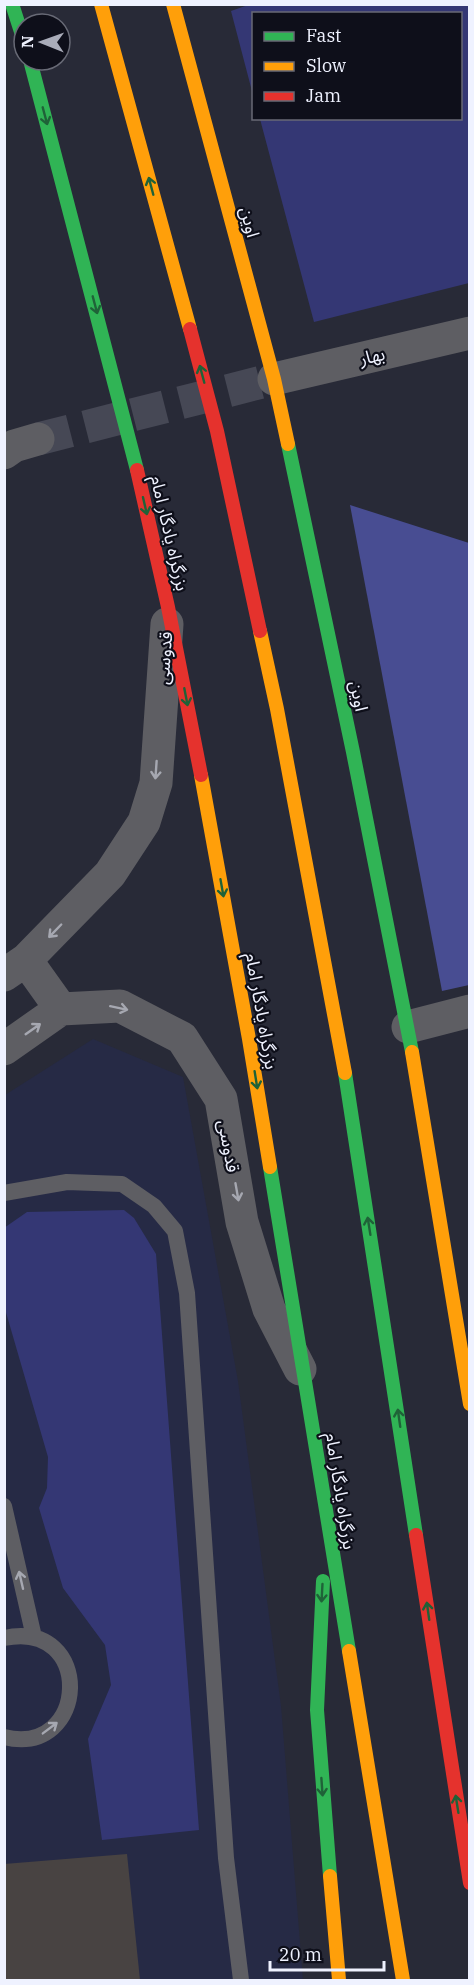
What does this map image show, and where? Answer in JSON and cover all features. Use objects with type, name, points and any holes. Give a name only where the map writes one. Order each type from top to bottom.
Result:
[{"type":"main road","points":[[100,4],[113,44],[217,431],[277,709],[338,1027],[470,1883]]},
{"type":"main road","name":"اوین","points":[[173,4],[274,379],[353,752],[408,1027],[470,1404]]},
{"type":"main road","name":"بزرگراه یادگار امام","points":[[33,72],[132,449],[168,607],[249,1039],[403,1980]]},
{"type":"main road","points":[[326,1513],[317,1710],[339,1980]]},
{"type":"street","name":"بهار","points":[[274,379],[470,333]]},
{"type":"street","points":[[4,453],[14,446],[38,440]]},
{"type":"street","name":"قدوسی","points":[[15,968],[110,874],[144,822],[156,783],[168,607]]},
{"type":"street","points":[[4,1049],[61,1009],[15,968]]},
{"type":"street","name":"قدوسی","points":[[61,1009],[120,1006],[182,1038],[221,1099],[242,1222],[269,1309],[306,1379]]},
{"type":"street","points":[[408,1027],[470,1011]]},
{"type":"lane","points":[[4,1193],[67,1182],[122,1184],[154,1206],[176,1231],[187,1293],[226,1858],[241,1980]]},
{"type":"lane","points":[[4,1506],[34,1637]]},
{"type":"lane","points":[[4,1638],[17,1635],[34,1637],[48,1644],[61,1656],[69,1670],[72,1687],[69,1703],[62,1718],[50,1729],[34,1737],[16,1740],[4,1737]]},
{"type":"shaded area","points":[[251,4],[469,5],[469,283],[314,322],[260,120],[462,120],[462,12],[252,12],[252,91],[231,11]]},
{"type":"shaded area","points":[[350,505],[469,543],[469,985],[442,991]]},
{"type":"shaded area","points":[[93,1039],[183,1077],[238,1381],[281,1706],[303,1980],[5,1980],[5,1095]]},
{"type":"shaded area","points":[[124,1210],[134,1218],[156,1254],[199,1830],[102,1840],[88,1739],[111,1685],[105,1645],[63,1588],[39,1508],[47,1488],[48,1457],[5,1309],[4,1228],[27,1212]]},
{"type":"building","points":[[127,1854],[140,1980],[4,1980],[4,1864]]},
{"type":"tunnel","points":[[38,439],[274,379]]},
{"type":"traffic: fast","points":[[12,4],[15,12]]},
{"type":"traffic: fast","points":[[33,72],[137,470]]},
{"type":"traffic: fast","points":[[288,444],[353,752],[412,1052]]},
{"type":"traffic: fast","points":[[345,1073],[416,1535]]},
{"type":"traffic: fast","points":[[270,1167],[349,1651]]},
{"type":"traffic: fast","points":[[323,1581],[317,1710],[330,1876]]},
{"type":"traffic: slow","points":[[101,4],[190,329]]},
{"type":"traffic: slow","points":[[173,4],[274,379],[288,444]]},
{"type":"traffic: slow","points":[[260,631],[277,709],[345,1073]]},
{"type":"traffic: slow","points":[[201,775],[270,1167]]},
{"type":"traffic: slow","points":[[412,1052],[470,1404]]},
{"type":"traffic: slow","points":[[349,1651],[403,1980]]},
{"type":"traffic: slow","points":[[330,1876],[339,1980]]},
{"type":"traffic: jam","points":[[190,329],[217,431],[260,631]]},
{"type":"traffic: jam","points":[[137,470],[168,607],[201,775]]},
{"type":"traffic: jam","points":[[416,1535],[470,1883]]}]
